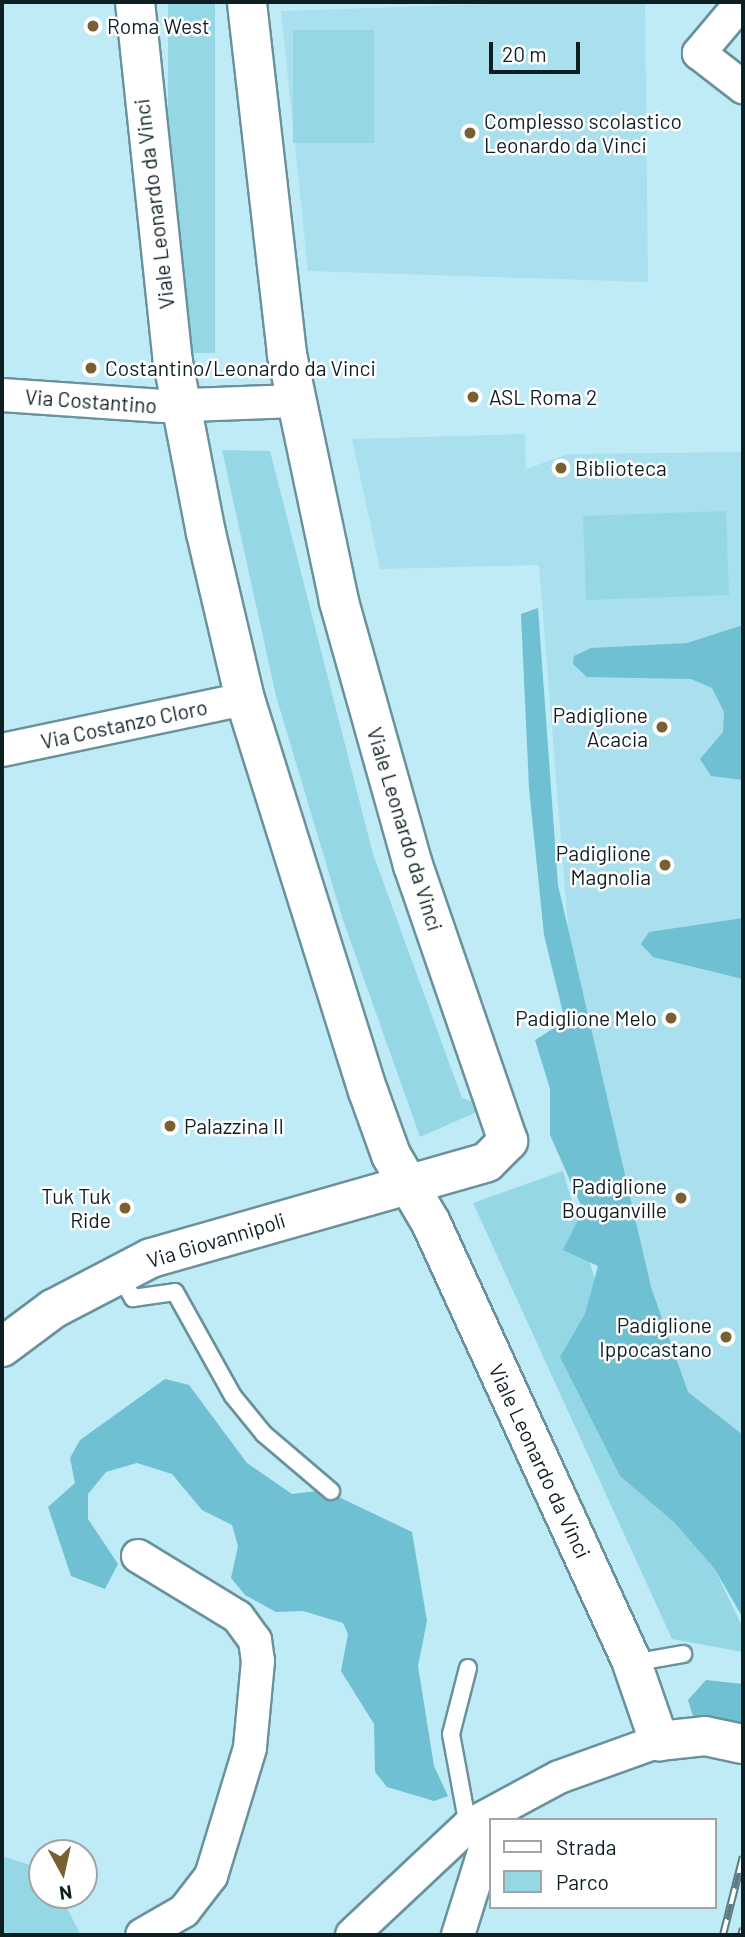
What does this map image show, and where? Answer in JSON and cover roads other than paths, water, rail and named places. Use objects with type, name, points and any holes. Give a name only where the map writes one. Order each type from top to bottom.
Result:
[{"type":"street","name":"Viale Leonardo da Vinci","points":[[135,2],[143,117],[180,405],[246,699],[329,974],[391,1155],[431,1223],[632,1663],[659,1741]]},
{"type":"street","name":"Viale Leonardo da Vinci","points":[[247,2],[258,136],[295,401],[377,744],[508,1133],[506,1146],[487,1162],[408,1188]]},
{"type":"street","points":[[742,2],[699,52],[743,87]]},
{"type":"street","name":"Via Costantino","points":[[2,395],[180,405]]},
{"type":"street","points":[[180,405],[295,401]]},
{"type":"street","name":"Via Costanzo Cloro","points":[[2,750],[246,699]]},
{"type":"street","name":"Via Giovannipoli","points":[[2,1347],[119,1273],[231,1231],[408,1188]]},
{"type":"street","points":[[138,1556],[238,1617],[255,1640],[258,1661],[250,1748],[211,1876],[184,1911],[142,1935]]},
{"type":"street","points":[[493,1818],[600,1759],[659,1741],[705,1736],[743,1744]]},
{"type":"street","points":[[352,1935],[488,1821]]},
{"type":"street","points":[[458,1935],[488,1821]]},
{"type":"lane","points":[[119,1273],[133,1298],[175,1292],[233,1396],[264,1434],[331,1491]]},
{"type":"lane","points":[[632,1663],[684,1654]]},
{"type":"lane","points":[[468,1668],[451,1734],[488,1821]]},
{"type":"railway","points":[[723,1935],[743,1856]]},
{"type":"railway","points":[[741,1935],[743,1928]]},
{"type":"place","name":"Roma West","points":[[93,26]]},
{"type":"place","name":"Complesso scolastico Leonardo da Vinci","points":[[470,133]]},
{"type":"place","name":"Costantino/Leonardo da Vinci","points":[[91,368]]},
{"type":"place","name":"ASL Roma 2","points":[[473,397]]},
{"type":"place","name":"Biblioteca","points":[[561,468]]},
{"type":"place","name":"Padiglione Acacia","points":[[662,727]]},
{"type":"place","name":"Padiglione Magnolia","points":[[665,865]]},
{"type":"place","name":"Padiglione Melo","points":[[671,1018]]},
{"type":"place","name":"Palazzina II","points":[[170,1126]]},
{"type":"place","name":"Padiglione Bouganville","points":[[681,1198]]},
{"type":"place","name":"Tuk Tuk Ride","points":[[125,1208]]},
{"type":"place","name":"Padiglione Ippocastano","points":[[726,1337]]}]
